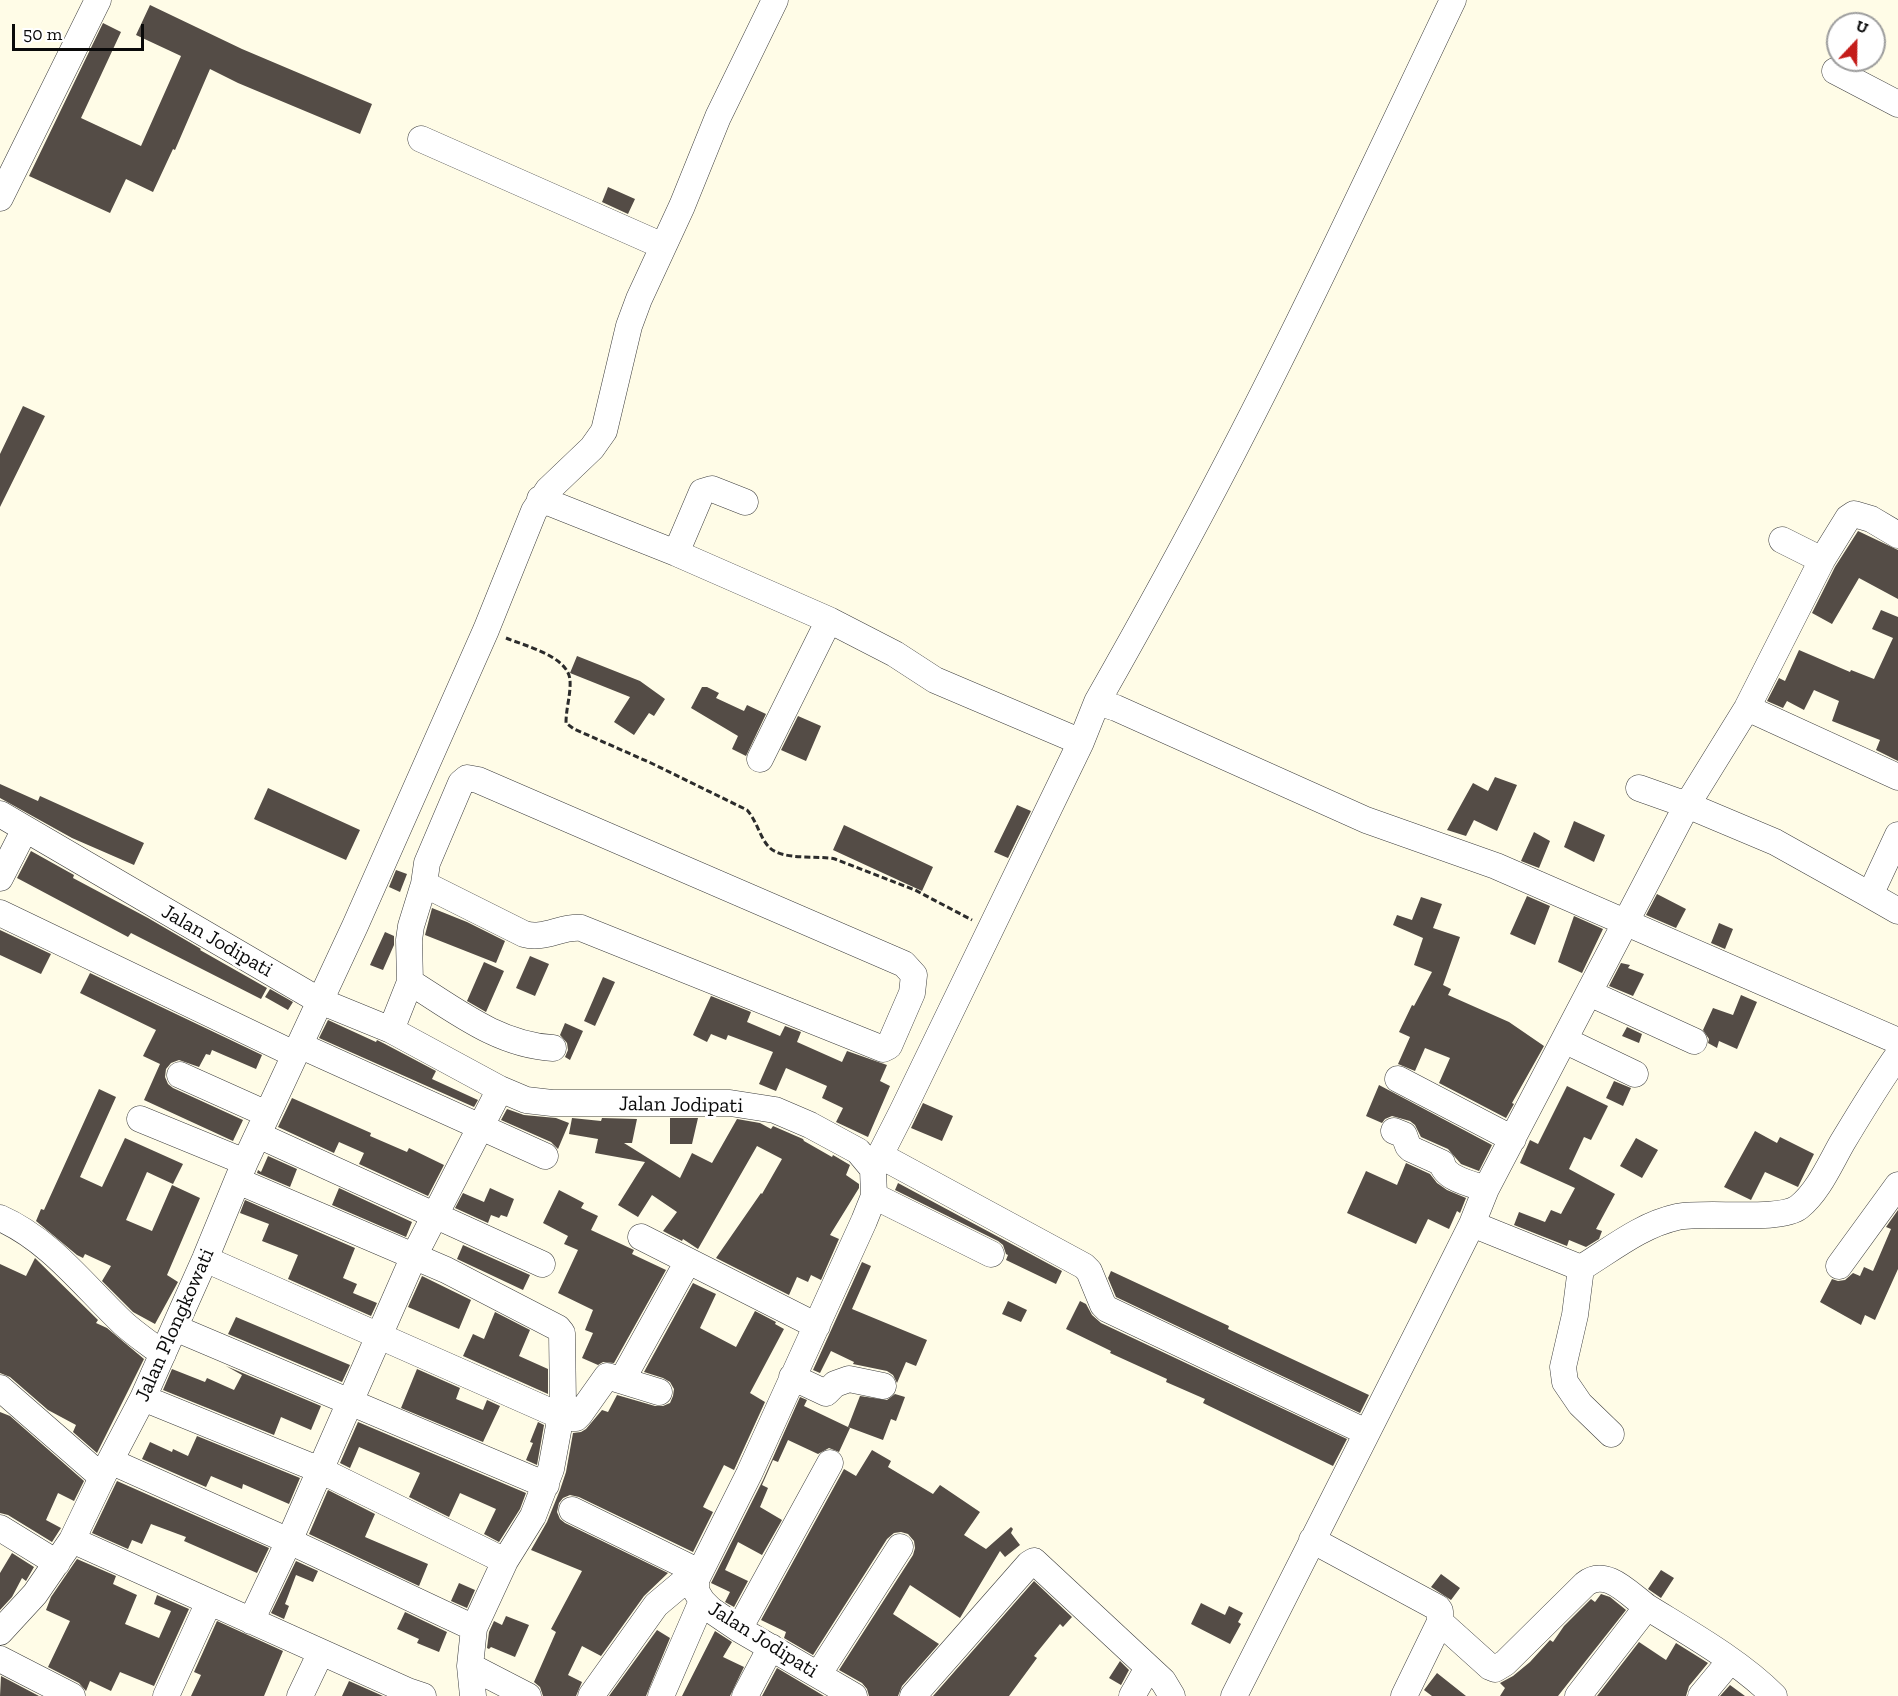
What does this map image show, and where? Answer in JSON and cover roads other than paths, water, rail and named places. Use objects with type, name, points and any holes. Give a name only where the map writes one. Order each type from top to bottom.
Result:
[{"type":"street","points":[[0,198],[98,0]]},
{"type":"street","points":[[775,0],[718,117],[629,326],[604,431],[592,448],[540,499],[676,553],[829,620],[895,654],[935,680],[1081,742]]},
{"type":"street","points":[[1366,1432],[1107,1309],[1103,1305],[1089,1271],[1084,1266],[877,1162],[1081,742],[1097,702],[1232,454],[1382,150],[1453,0]]},
{"type":"street","points":[[1835,72],[1898,104]]},
{"type":"street","points":[[420,139],[663,246]]},
{"type":"street","points":[[676,553],[702,492],[712,489],[745,502]]},
{"type":"street","name":"Jalan Plongkowati","points":[[5,1618],[35,1594],[72,1540],[143,1398],[206,1259],[241,1172],[360,915],[486,630],[540,499]]},
{"type":"street","points":[[1234,1696],[1472,1224],[1486,1189],[1687,805],[1747,708],[1822,560],[1848,518],[1854,514],[1871,519],[1898,535]]},
{"type":"street","points":[[1782,540],[1822,560]]},
{"type":"street","points":[[760,759],[829,620]]},
{"type":"street","points":[[1097,702],[1127,712],[1366,820],[1496,866],[1898,1041]]},
{"type":"street","points":[[1747,708],[1898,777]]},
{"type":"street","points":[[391,1030],[410,982],[411,926],[424,884],[427,863],[461,783],[467,778],[472,778],[903,964],[914,975],[914,987],[889,1046],[883,1049],[581,928],[571,928],[532,937],[424,884]]},
{"type":"street","points":[[1639,788],[1687,805],[1774,842],[1898,911]]},
{"type":"street","name":"Jalan Jodipati","points":[[0,814],[320,1001],[391,1030],[500,1089],[526,1100],[552,1103],[730,1103],[775,1110],[810,1125],[877,1162],[874,1196],[864,1221],[699,1584],[739,1629],[854,1696]]},
{"type":"street","points":[[0,878],[25,829]]},
{"type":"street","points":[[1870,895],[1898,835]]},
{"type":"street","points":[[0,913],[296,1049],[545,1156]]},
{"type":"street","points":[[410,982],[496,1035],[538,1047],[553,1048]]},
{"type":"street","points":[[1589,993],[1694,1041]]},
{"type":"street","points":[[1564,1040],[1635,1074]]},
{"type":"street","points":[[1611,1434],[1580,1404],[1565,1382],[1563,1367],[1575,1315],[1581,1269],[1649,1225],[1679,1216],[1760,1215],[1790,1212],[1798,1208],[1818,1184],[1873,1091],[1898,1054]]},
{"type":"street","points":[[180,1075],[262,1125],[435,1214],[542,1264]]},
{"type":"street","points":[[1398,1079],[1513,1139]]},
{"type":"street","points":[[251,1621],[290,1541],[414,1256],[500,1089]]},
{"type":"street","points":[[140,1119],[241,1172],[446,1270],[561,1330],[565,1418],[546,1485],[533,1516],[505,1561],[474,1628],[470,1666],[473,1696]]},
{"type":"street","points":[[1395,1131],[1406,1137],[1411,1149],[1442,1163],[1445,1172],[1486,1189]]},
{"type":"street","points":[[1839,1266],[1896,1191]]},
{"type":"street","points":[[874,1196],[991,1254]]},
{"type":"street","points":[[0,1218],[39,1241],[124,1324],[163,1354]]},
{"type":"street","points":[[1472,1224],[1581,1269]]},
{"type":"street","points":[[641,1237],[817,1326]]},
{"type":"street","points":[[206,1259],[565,1418],[576,1418],[580,1414],[606,1376],[610,1375],[659,1392]]},
{"type":"street","points":[[622,1380],[688,1261]]},
{"type":"street","points":[[175,1328],[546,1485]]},
{"type":"street","points":[[792,1377],[821,1391],[835,1383],[849,1379],[883,1386]]},
{"type":"street","points":[[0,1388],[106,1469],[290,1541],[474,1628]]},
{"type":"street","points":[[143,1398],[320,1470],[505,1561]]},
{"type":"street","points":[[739,1629],[830,1463]]},
{"type":"street","points":[[572,1510],[699,1584]]},
{"type":"street","points":[[0,1528],[57,1563]]},
{"type":"street","points":[[72,1540],[423,1696]]},
{"type":"street","points":[[1312,1540],[1438,1608],[1442,1614],[1406,1695]]},
{"type":"street","points":[[818,1675],[900,1547]]},
{"type":"street","points":[[914,1696],[1029,1564],[1034,1562],[1163,1681],[1172,1696]]},
{"type":"street","points":[[1440,1622],[1490,1668],[1495,1669],[1505,1663],[1585,1584],[1594,1578],[1605,1578],[1730,1661],[1774,1696]]},
{"type":"street","points":[[591,1696],[656,1605],[681,1584],[699,1584]]},
{"type":"street","points":[[662,1696],[699,1584]]},
{"type":"street","points":[[166,1696],[209,1602]]},
{"type":"street","points":[[1578,1696],[1647,1607]]},
{"type":"street","points":[[745,1696],[771,1647]]},
{"type":"street","points":[[300,1696],[321,1652]]},
{"type":"street","points":[[0,1659],[72,1696]]},
{"type":"street","points":[[1701,1696],[1730,1661]]},
{"type":"street","points":[[470,1666],[528,1696]]},
{"type":"street","points":[[1132,1696],[1148,1668]]}]
